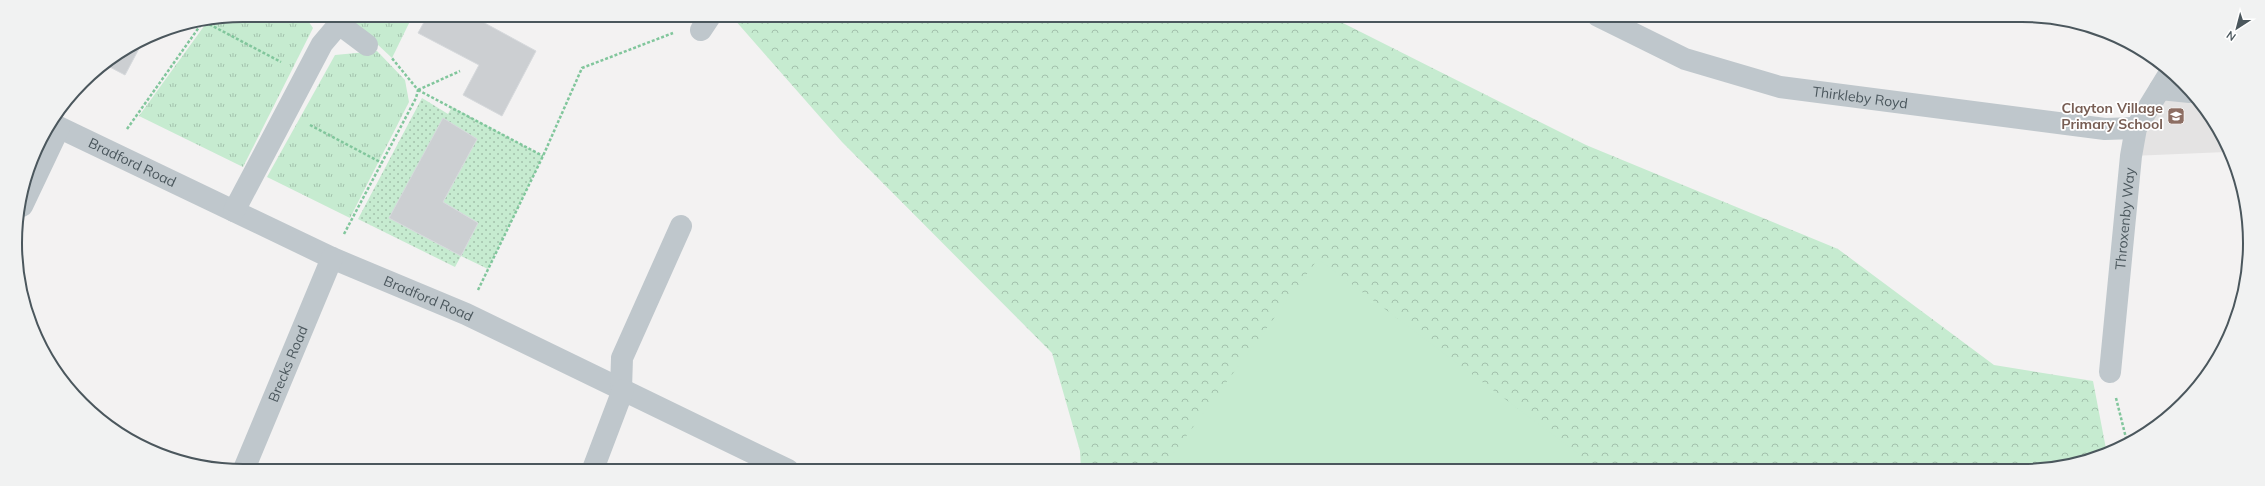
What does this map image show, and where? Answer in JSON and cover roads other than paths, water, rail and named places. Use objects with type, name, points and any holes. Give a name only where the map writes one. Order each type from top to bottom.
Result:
[{"type":"street","points":[[234,211],[285,112],[306,75],[332,22]]},
{"type":"street","points":[[336,22],[367,45]]},
{"type":"street","name":"Thirkleby Royd","points":[[1610,22],[1685,59],[1780,87],[2105,129],[2136,128]]},
{"type":"street","name":"Throxenby Way","points":[[2110,372],[2131,156],[2136,128],[2164,82]]},
{"type":"street","points":[[2164,82],[2179,88]]},
{"type":"street","name":"Bradford Road","points":[[55,126],[332,258],[466,314],[776,464]]},
{"type":"street","points":[[29,188],[54,129]]},
{"type":"street","points":[[595,464],[622,390],[622,358],[681,226]]},
{"type":"street","name":"Brecks Road","points":[[246,464],[332,258]]},
{"type":"place","name":"Clayton Village Primary School","points":[[2176,116]]}]
